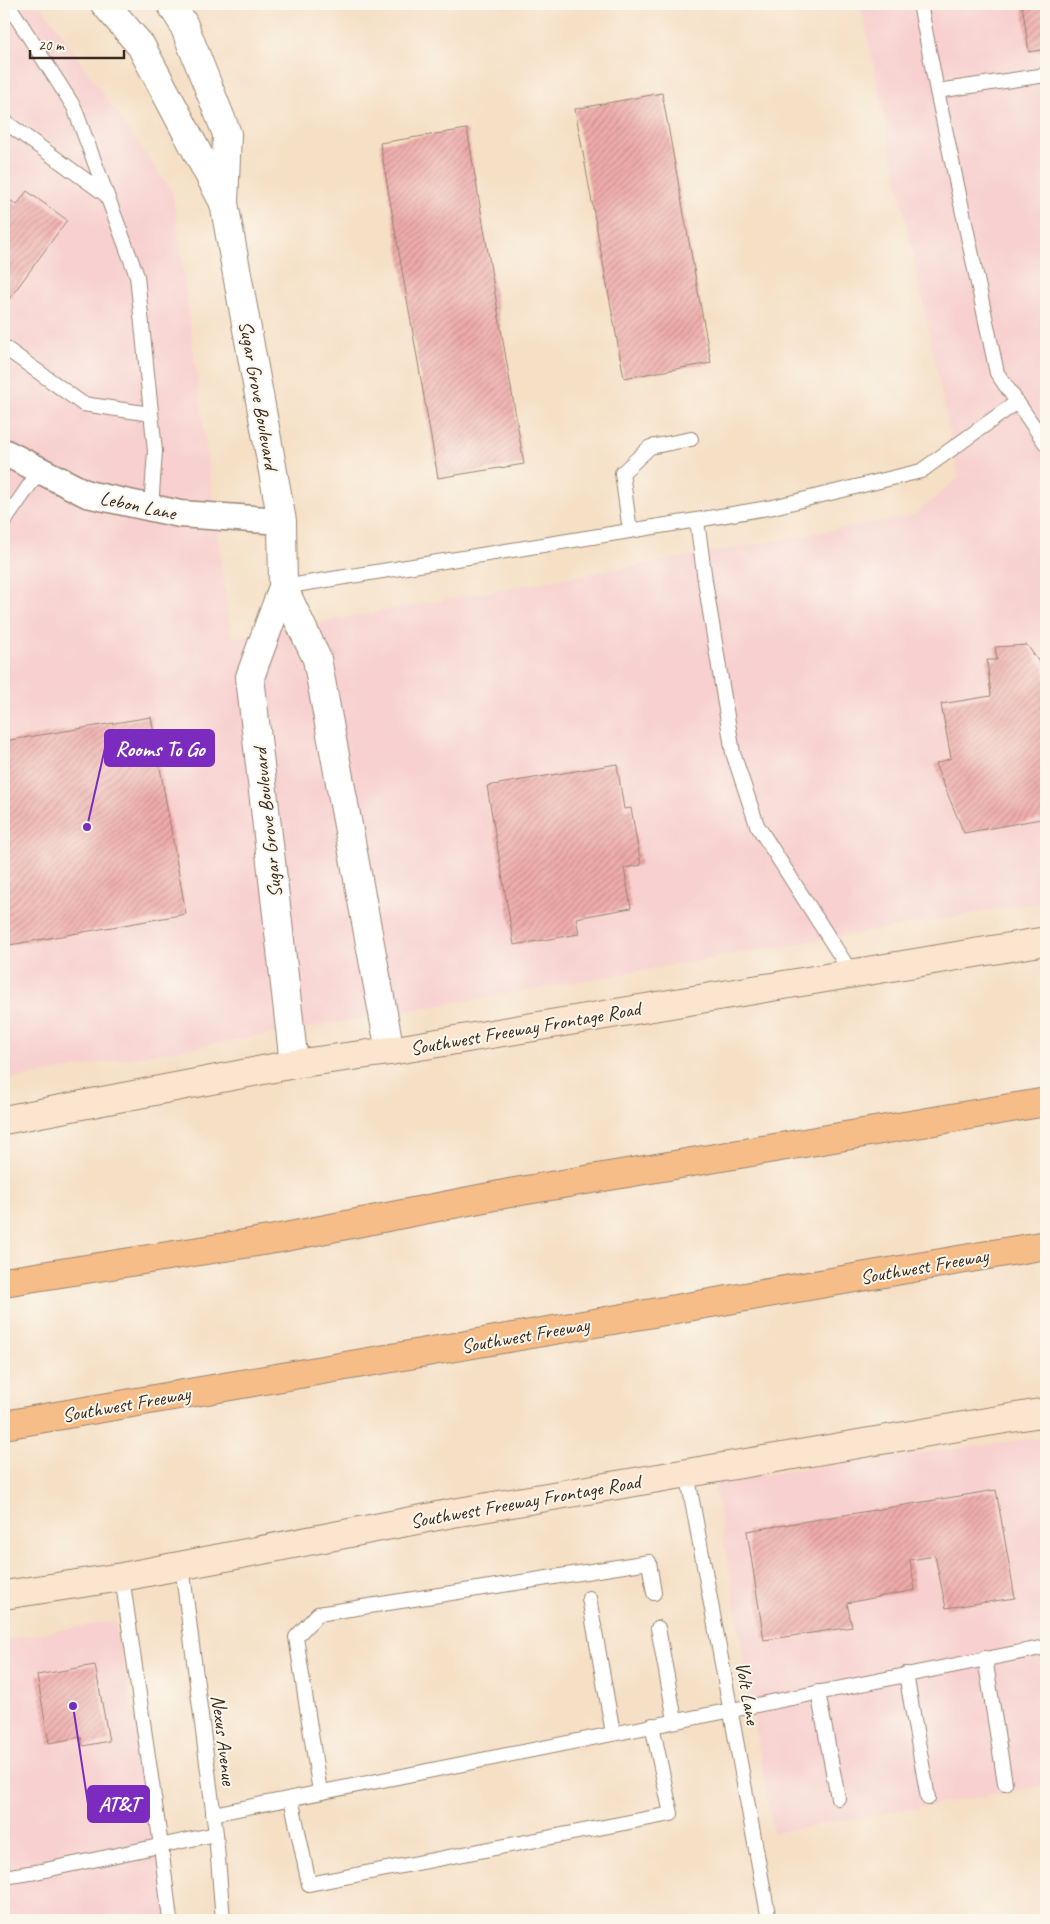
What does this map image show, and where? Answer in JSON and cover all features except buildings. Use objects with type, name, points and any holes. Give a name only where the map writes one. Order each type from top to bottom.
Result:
[{"type":"highway","points":[[4,1282],[275,1239],[515,1192],[1046,1102]]},
{"type":"highway","name":"Southwest Freeway","points":[[4,1426],[1046,1245]]},
{"type":"main road","name":"Southwest Freeway Frontage Road","points":[[4,1120],[294,1064],[390,1051],[1046,941]]},
{"type":"main road","name":"Southwest Freeway Frontage Road","points":[[4,1595],[122,1577],[453,1513],[1046,1412]]},
{"type":"street","name":"Sugar Grove Boulevard","points":[[105,4],[141,46],[224,204]]},
{"type":"street","name":"Sugar Grove Boulevard","points":[[171,4],[183,23],[227,134],[224,204],[282,521],[283,587],[250,677],[294,1064]]},
{"type":"street","name":"Lebon Lane","points":[[4,452],[88,494],[180,514],[282,521]]},
{"type":"street","name":"Sugar Grove Boulevard","points":[[283,587],[317,659],[390,1051]]},
{"type":"lane","points":[[8,4],[74,107],[137,276],[155,451],[151,508]]},
{"type":"lane","points":[[920,4],[997,373],[1046,444]]},
{"type":"lane","points":[[937,91],[1046,75]]},
{"type":"lane","points":[[4,121],[105,194]]},
{"type":"lane","points":[[4,347],[83,404],[151,414]]},
{"type":"lane","points":[[283,587],[773,507],[921,471],[1017,402]]},
{"type":"lane","points":[[630,531],[622,473],[650,446],[691,440]]},
{"type":"lane","points":[[4,522],[40,470]]},
{"type":"lane","points":[[697,520],[704,581],[733,753],[757,824],[852,974]]},
{"type":"lane","name":"Volt Lane","points":[[687,1473],[769,1920]]},
{"type":"lane","points":[[320,1792],[296,1637],[318,1614],[649,1562],[654,1593]]},
{"type":"lane","name":"Nexus Avenue","points":[[182,1566],[216,1834],[223,1920]]},
{"type":"lane","points":[[122,1577],[170,1920]]},
{"type":"lane","points":[[589,1598],[613,1733]]},
{"type":"lane","points":[[658,1628],[676,1720]]},
{"type":"lane","points":[[213,1814],[1046,1647]]},
{"type":"lane","points":[[985,1658],[1005,1783]]},
{"type":"lane","points":[[906,1674],[928,1798]]},
{"type":"lane","points":[[818,1692],[838,1798]]},
{"type":"lane","points":[[291,1798],[309,1884],[671,1814],[652,1725]]},
{"type":"lane","points":[[4,1877],[216,1834]]},
{"type":"shaded area","points":[[4,4],[40,4],[173,193],[231,638],[913,516],[959,478],[861,4],[1046,4],[1046,901],[4,1080]]},
{"type":"shaded area","points":[[1046,1437],[1046,1785],[773,1833],[714,1481]]},
{"type":"shaded area","points":[[114,1621],[177,1920],[4,1920],[4,1640]]},
{"type":"place","name":"Rooms To Go","points":[[87,827]]},
{"type":"place","name":"AT&T","points":[[73,1706]]}]
